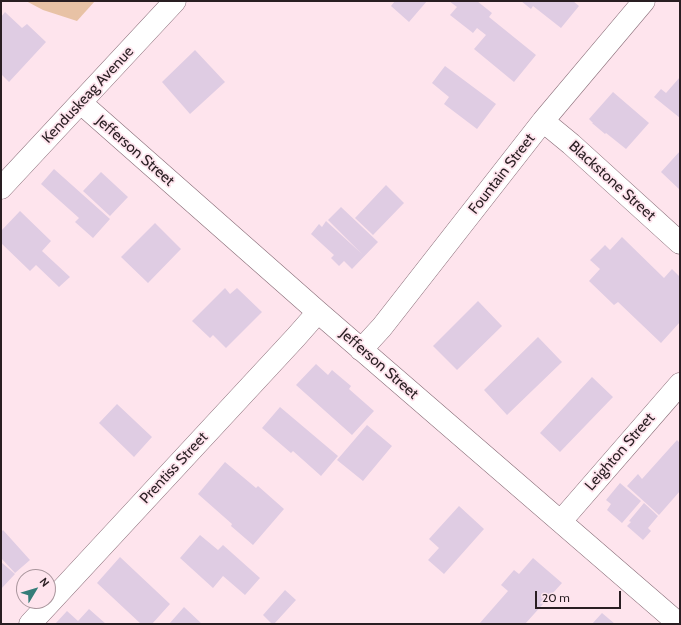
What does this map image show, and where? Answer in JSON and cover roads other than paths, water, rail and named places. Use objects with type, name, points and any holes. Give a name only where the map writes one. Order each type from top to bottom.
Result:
[{"type":"street","name":"Kenduskeag Avenue","points":[[1,188],[175,1]]},
{"type":"street","name":"Fountain Street","points":[[362,350],[543,122],[644,1]]},
{"type":"street","name":"Jefferson Street","points":[[81,102],[318,312],[679,624]]},
{"type":"street","name":"Blackstone Street","points":[[543,122],[571,144],[680,243]]},
{"type":"street","name":"Prentiss Street","points":[[30,624],[318,312]]},
{"type":"street","name":"Leighton Street","points":[[561,521],[680,384]]}]
